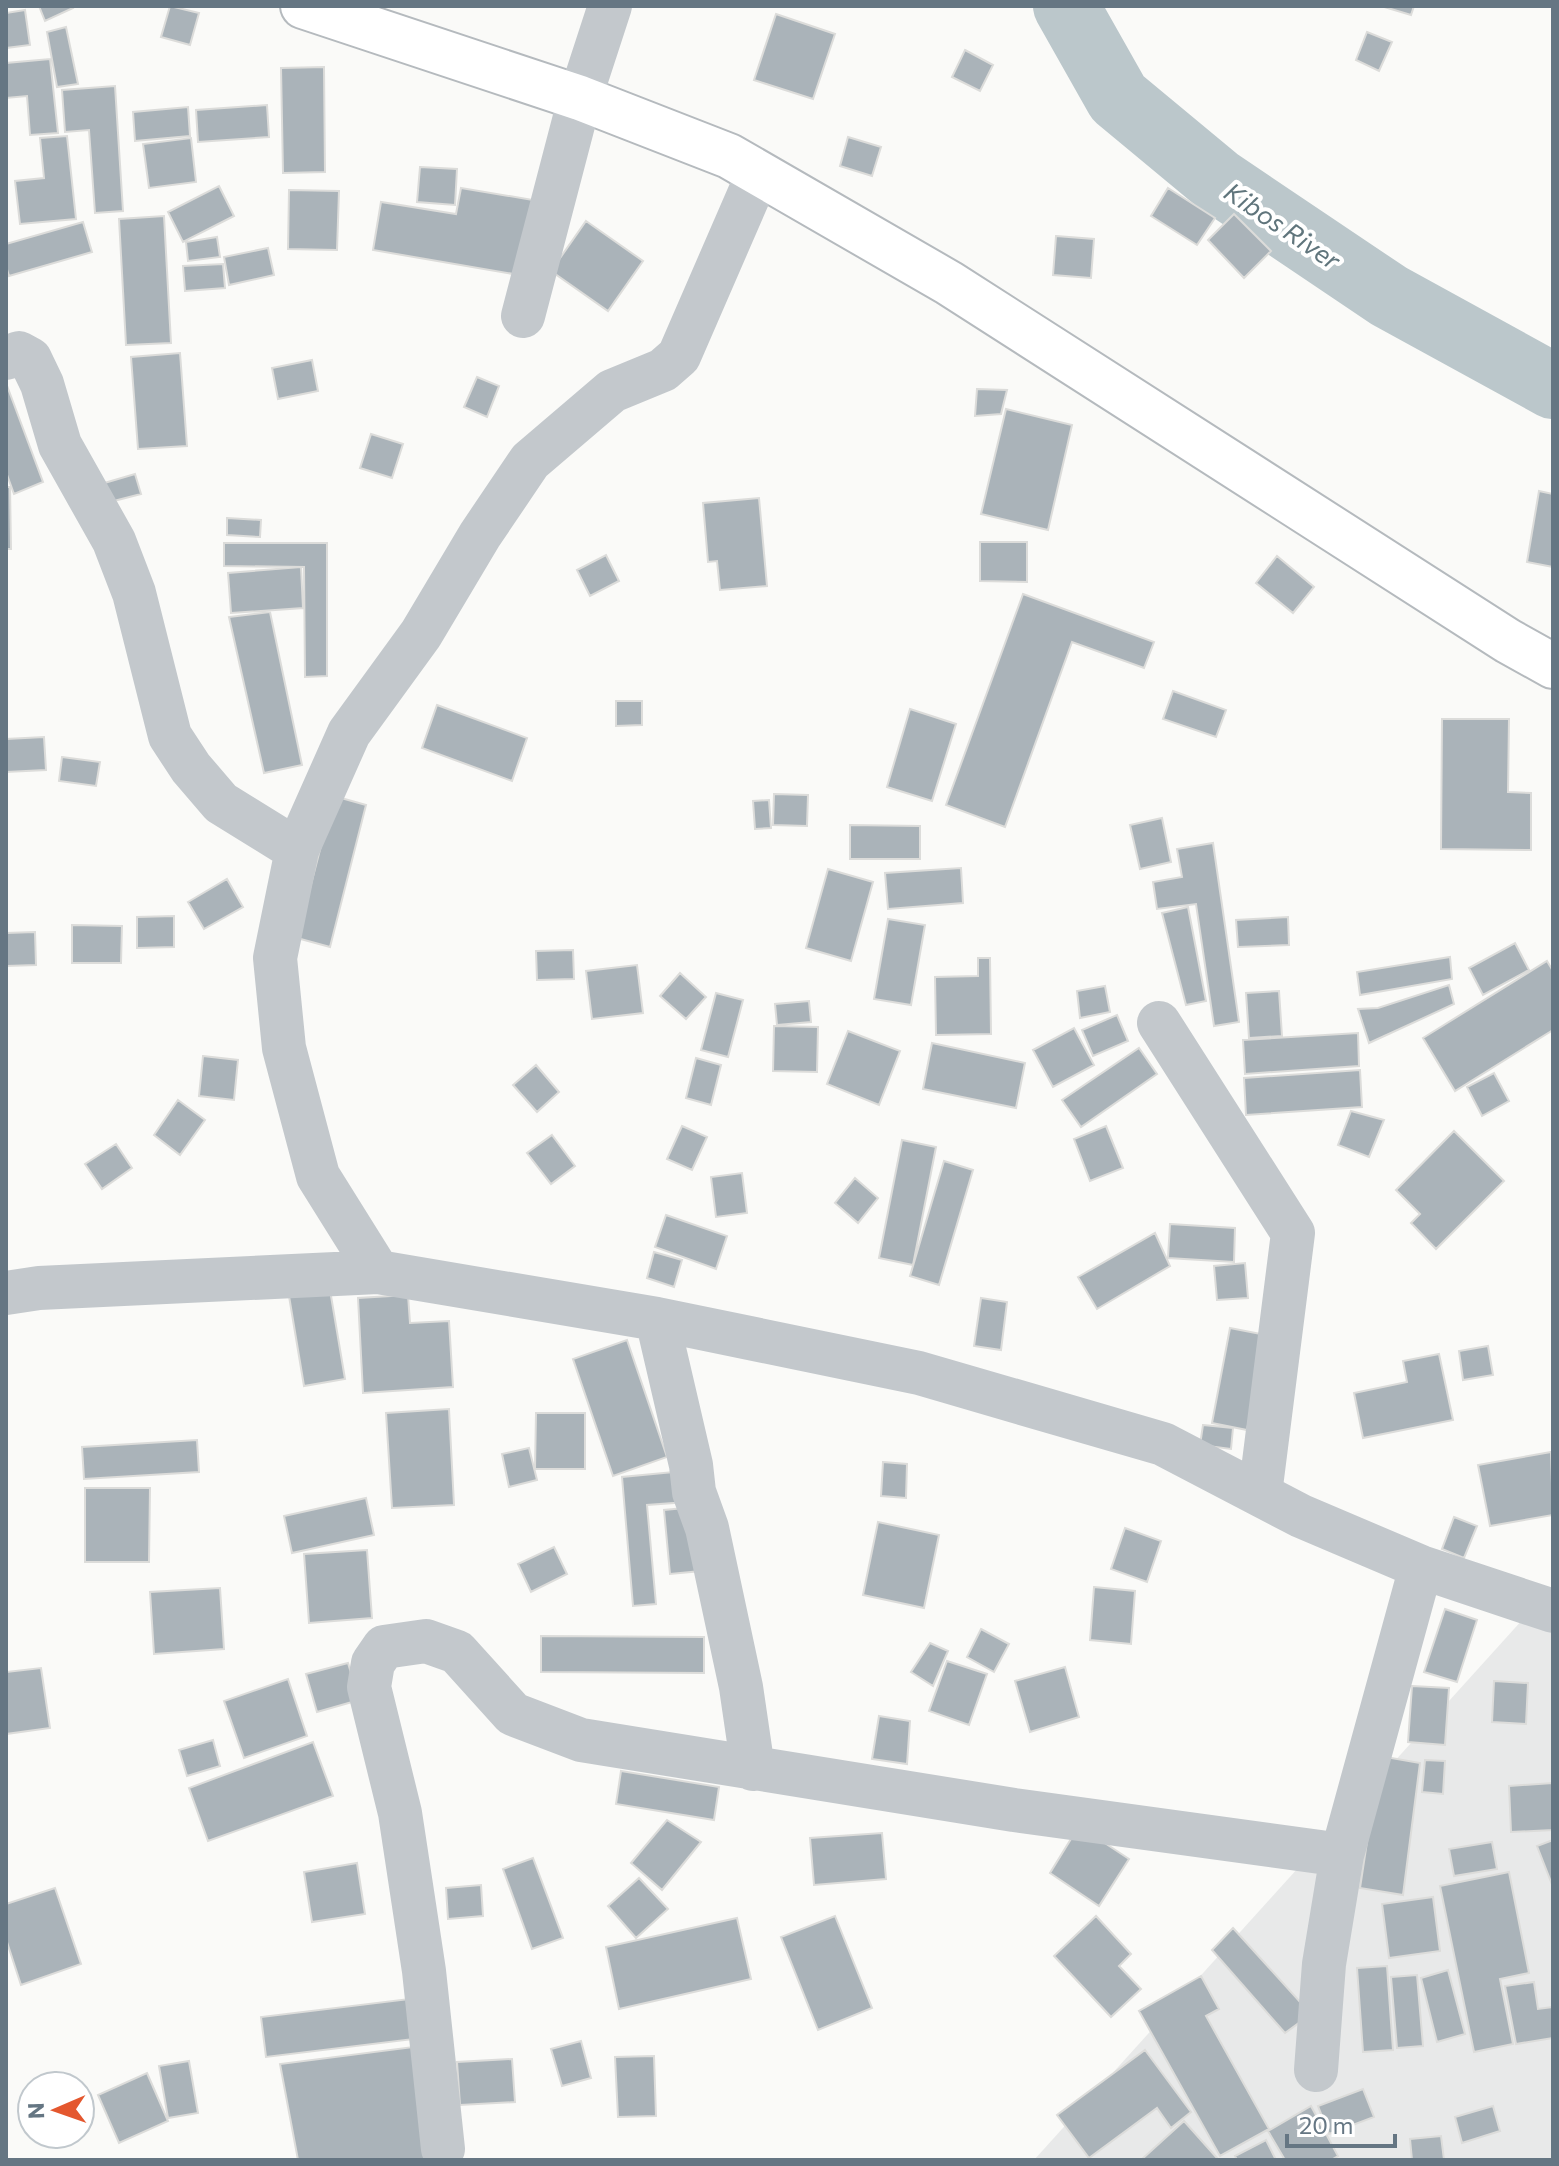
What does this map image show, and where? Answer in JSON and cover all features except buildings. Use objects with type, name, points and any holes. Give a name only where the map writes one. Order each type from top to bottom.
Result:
[{"type":"main road","points":[[303,6],[580,98],[729,156],[949,283],[1250,478],[1508,641],[1553,666]]},
{"type":"street","points":[[523,316],[580,98],[610,6]]},
{"type":"street","points":[[378,1272],[318,1176],[284,1048],[275,958],[297,850],[349,733],[421,634],[480,535],[530,461],[612,391],[654,374],[679,356],[758,174]]},
{"type":"street","points":[[6,358],[19,353],[30,359],[42,384],[60,445],[114,541],[134,593],[170,736],[191,768],[221,803],[297,850]]},
{"type":"street","points":[[1159,1023],[1293,1233],[1260,1494]]},
{"type":"street","points":[[6,1293],[70,1286],[378,1272],[657,1319],[919,1373],[1163,1444],[1301,1516],[1421,1567],[1553,1611]]},
{"type":"street","points":[[657,1319],[691,1465],[694,1492],[707,1528],[741,1687],[753,1769]]},
{"type":"street","points":[[1316,2070],[1324,1964],[1342,1855],[1421,1567]]},
{"type":"street","points":[[443,2149],[424,1971],[402,1829],[369,1687],[373,1663],[384,1647],[426,1641],[457,1652],[513,1714],[581,1740],[1014,1810],[1342,1855]]},
{"type":"shaded area","points":[[1553,1586],[1553,2160],[1034,2160]]},
{"type":"waterway","name":"Kibos River","points":[[1066,6],[1118,98],[1218,181],[1389,296],[1553,386]]}]
